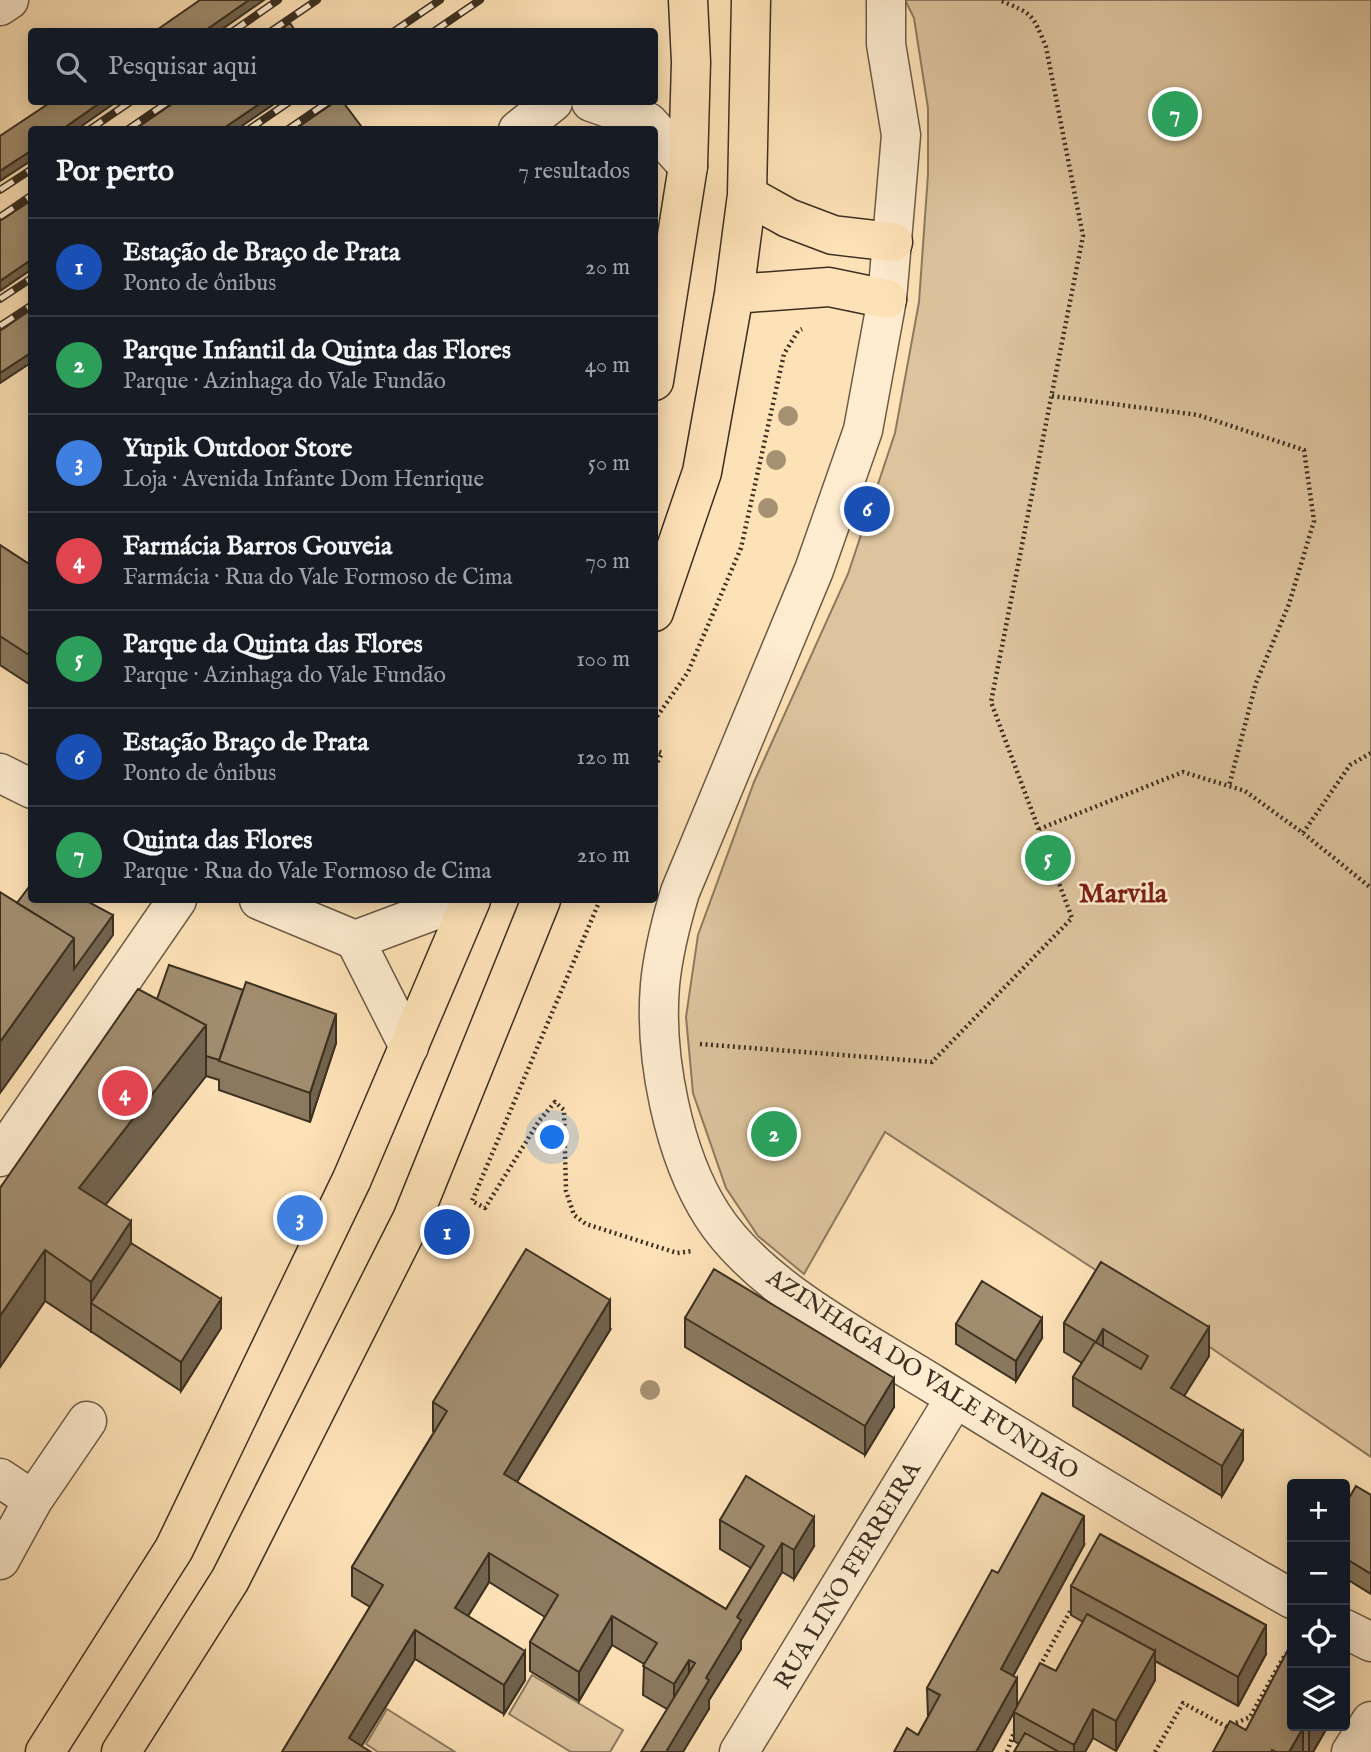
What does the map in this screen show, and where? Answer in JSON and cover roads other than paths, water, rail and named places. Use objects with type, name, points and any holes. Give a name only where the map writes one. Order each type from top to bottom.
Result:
[{"type":"main road","points":[[658,356],[688,166],[691,62],[688,0]]},
{"type":"main road","points":[[658,600],[702,472],[734,294],[747,195],[751,0]]},
{"type":"main road","points":[[747,195],[788,218],[833,235],[893,242]]},
{"type":"main road","points":[[734,294],[829,288],[887,299]]},
{"type":"main road","points":[[45,1752],[174,1549],[352,1179],[470,903]]},
{"type":"main road","points":[[121,1752],[230,1580],[412,1219],[540,903]]},
{"type":"street","name":"AZINHAGA DO VALE FUNDÃO","points":[[886,0],[886,44],[901,135],[887,299],[863,430],[814,570],[680,892],[666,947],[660,986],[660,1041],[669,1101],[688,1166],[712,1215],[734,1245],[756,1265],[832,1321],[954,1398],[1127,1505],[1287,1596]]},
{"type":"street","points":[[523,126],[549,105]]},
{"type":"street","points":[[600,105],[648,122],[652,126]]},
{"type":"street","points":[[658,133],[688,166]]},
{"type":"street","points":[[0,772],[28,787]]},
{"type":"street","points":[[0,1157],[175,903]]},
{"type":"street","points":[[266,903],[355,940],[409,1047]]},
{"type":"street","points":[[355,940],[454,903]]},
{"type":"street","name":"RUA LINO FERREIRA","points":[[739,1752],[954,1398]]},
{"type":"street","points":[[0,1560],[33,1500],[87,1421]]},
{"type":"street","points":[[0,1478],[33,1500]]},
{"type":"street","points":[[1350,1632],[1371,1642]]},
{"type":"street","points":[[1350,1752],[1371,1721]]},
{"type":"railway","points":[[238,28],[278,0]]},
{"type":"railway","points":[[276,28],[317,0]]},
{"type":"railway","points":[[399,28],[440,0]]},
{"type":"railway","points":[[439,28],[480,0]]},
{"type":"railway","points":[[95,126],[126,105]]},
{"type":"railway","points":[[133,126],[164,105]]},
{"type":"railway","points":[[254,126],[285,105]]},
{"type":"railway","points":[[293,126],[324,105]]},
{"type":"railway","points":[[0,190],[28,172]]},
{"type":"railway","points":[[0,217],[28,198]]},
{"type":"railway","points":[[0,299],[28,281]]},
{"type":"railway","points":[[0,326],[28,308]]},
{"type":"place","name":"Quinta das Flores","points":[[1175,114]]},
{"type":"place","name":"Estação Braço de Prata","points":[[867,509]]},
{"type":"place","name":"Parque da Quinta das Flores","points":[[1048,858]]},
{"type":"place","name":"Farmácia Barros Gouveia","points":[[125,1093]]},
{"type":"place","name":"Parque Infantil da Quinta das Flores","points":[[774,1134]]},
{"type":"place","name":"Yupik Outdoor Store","points":[[300,1218]]},
{"type":"place","name":"Estação de Braço de Prata","points":[[447,1232]]},
{"type":"district","name":"Marvila","points":[[1123,892]]}]
